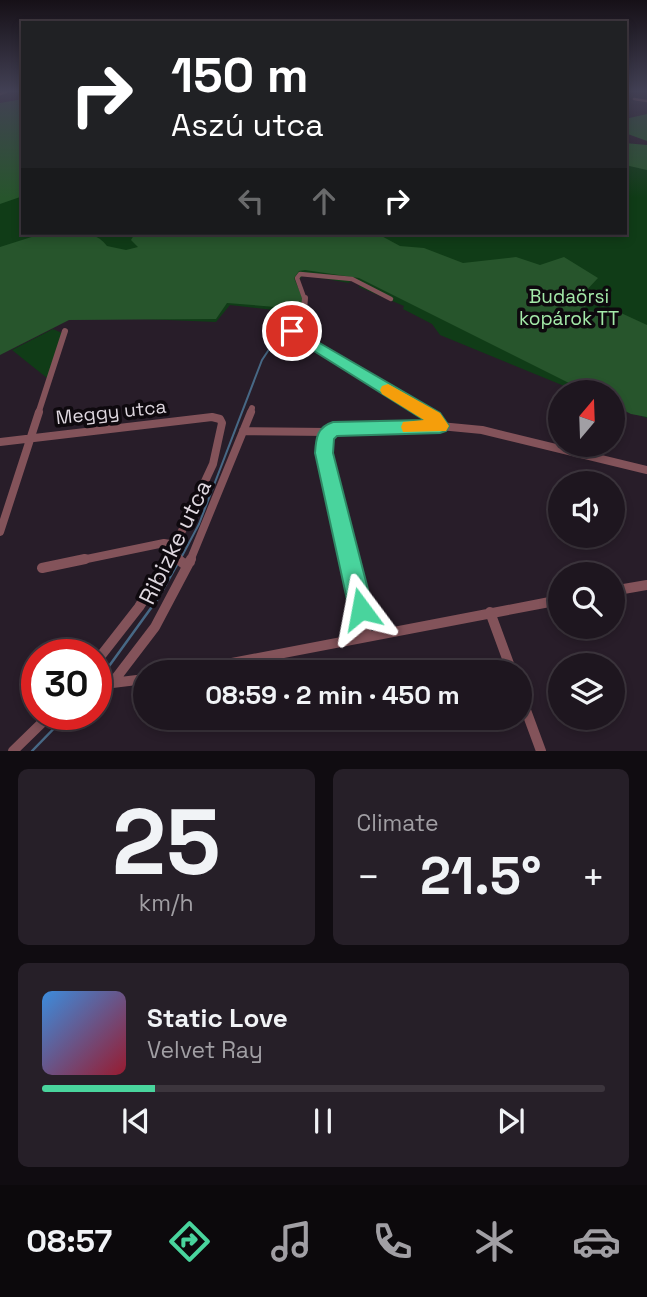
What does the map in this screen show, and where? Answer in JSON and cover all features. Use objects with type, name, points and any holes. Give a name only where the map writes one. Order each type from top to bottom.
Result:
[{"type":"street","points":[[391,299],[352,279],[300,274],[297,278],[307,299],[306,307],[292,331],[434,418],[440,426]]},
{"type":"street","points":[[0,532],[65,331]]},
{"type":"street","name":"Ribizke utca","points":[[113,682],[121,667],[154,629],[181,559],[206,530],[253,408]]},
{"type":"street","name":"Meggy utca","points":[[0,442],[212,417],[220,419],[222,423],[213,464],[181,559]]},
{"type":"street","points":[[243,431],[328,432],[347,428],[440,426],[512,436],[647,470]]},
{"type":"street","points":[[328,432],[324,453],[367,635]]},
{"type":"street","points":[[42,568],[170,544],[181,559],[112,642]]},
{"type":"street","points":[[625,589],[647,585]]},
{"type":"street","points":[[244,660],[548,602]]},
{"type":"street","points":[[490,612],[508,660]]},
{"type":"street","points":[[113,682],[133,680]]},
{"type":"street","points":[[532,727],[541,751]]},
{"type":"street","points":[[13,751],[35,730]]},
{"type":"green space","name":"Budaörsi kopárok TT","points":[[0,127],[21,127],[21,235],[627,235],[627,147],[647,147],[647,418],[625,411],[625,380],[550,380],[440,335],[432,324],[403,309],[404,306],[359,287],[361,284],[351,280],[349,283],[303,275],[300,279],[295,278],[304,306],[300,313],[230,305],[216,322],[71,316],[0,349]]},
{"type":"green space","points":[[0,127],[21,127],[21,197],[0,204]]},
{"type":"green space","points":[[627,127],[647,127],[647,141],[627,134]]},
{"type":"green space","points":[[627,143],[647,145],[647,170],[627,165]]},
{"type":"green space","name":"Budaörsi kopárok TT","points":[[38,235],[90,235],[107,246],[126,250],[138,247],[131,240],[134,235],[380,235],[400,246],[424,248],[463,263],[516,257],[540,265],[564,257],[598,278],[583,294],[586,310],[621,313],[647,325],[647,417],[625,411],[625,380],[563,380],[359,278],[305,270],[299,271],[294,278],[303,299],[301,309],[227,303],[216,319],[69,320],[0,355],[0,247]]},
{"type":"green space","points":[[53,329],[62,333],[47,378],[12,350]]},
{"type":"waterway","points":[[181,558],[199,524],[262,360],[292,315]]},
{"type":"waterway","points":[[112,662],[159,597],[178,563]]},
{"type":"waterway","points":[[32,751],[52,730]]},
{"type":"slow traffic","points":[[388,390],[434,418],[440,426],[409,427]]},
{"type":"route","points":[[292,331],[434,418],[440,426],[333,429],[325,437],[324,453],[361,609]]}]
